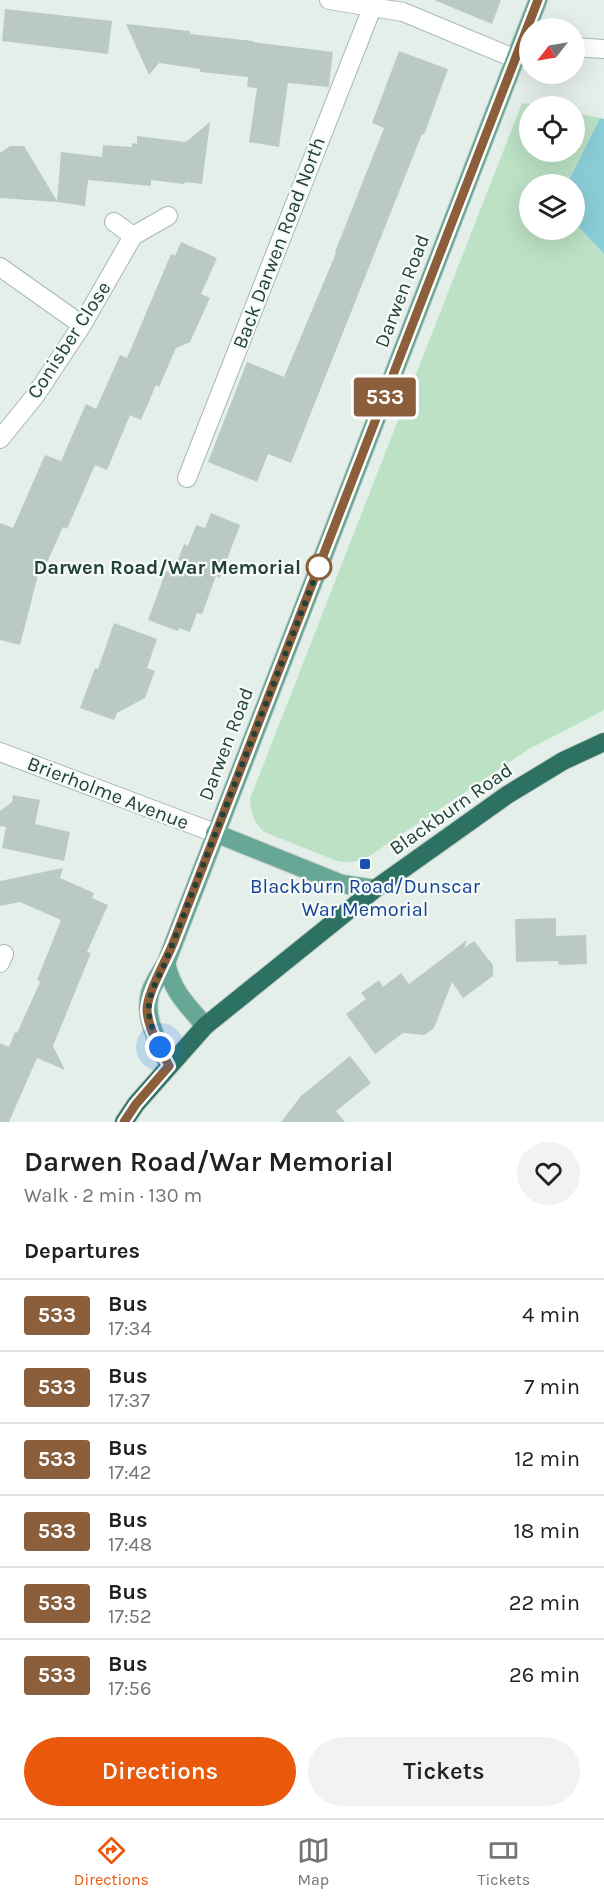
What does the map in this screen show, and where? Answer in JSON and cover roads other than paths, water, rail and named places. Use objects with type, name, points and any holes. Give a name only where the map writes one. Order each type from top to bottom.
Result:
[{"type":"highway","name":"Blackburn Road","points":[[124,1122],[136,1104],[205,1026],[375,888],[507,795],[563,761],[604,742]]},
{"type":"main road","name":"Darwen Road","points":[[532,18],[538,0]]},
{"type":"main road","name":"Darwen Road","points":[[169,1066],[151,1027],[147,1010],[150,992],[165,963],[519,57]]},
{"type":"main road","points":[[216,833],[342,884],[375,888]]},
{"type":"main road","points":[[165,963],[176,992],[205,1026]]},
{"type":"street","points":[[329,0],[372,8],[405,6],[519,48]]},
{"type":"street","name":"Back Darwen Road North","points":[[187,478],[372,8]]},
{"type":"street","points":[[585,47],[604,48]]},
{"type":"street","points":[[114,222],[133,236],[168,216]]},
{"type":"street","name":"Conisber Close","points":[[0,439],[35,396],[82,325],[133,236]]},
{"type":"street","points":[[0,267],[82,325]]},
{"type":"street","name":"Brierholme Avenue","points":[[0,752],[216,833]]},
{"type":"water","points":[[600,118],[604,119],[604,254],[585,234],[585,174],[572,174],[578,162],[585,162],[585,148]]},
{"type":"place","name":"Darwen Road/War Memorial","points":[[319,567]]},
{"type":"place","name":"Blackburn Road/Dunscar War Memorial","points":[[365,864]]}]
